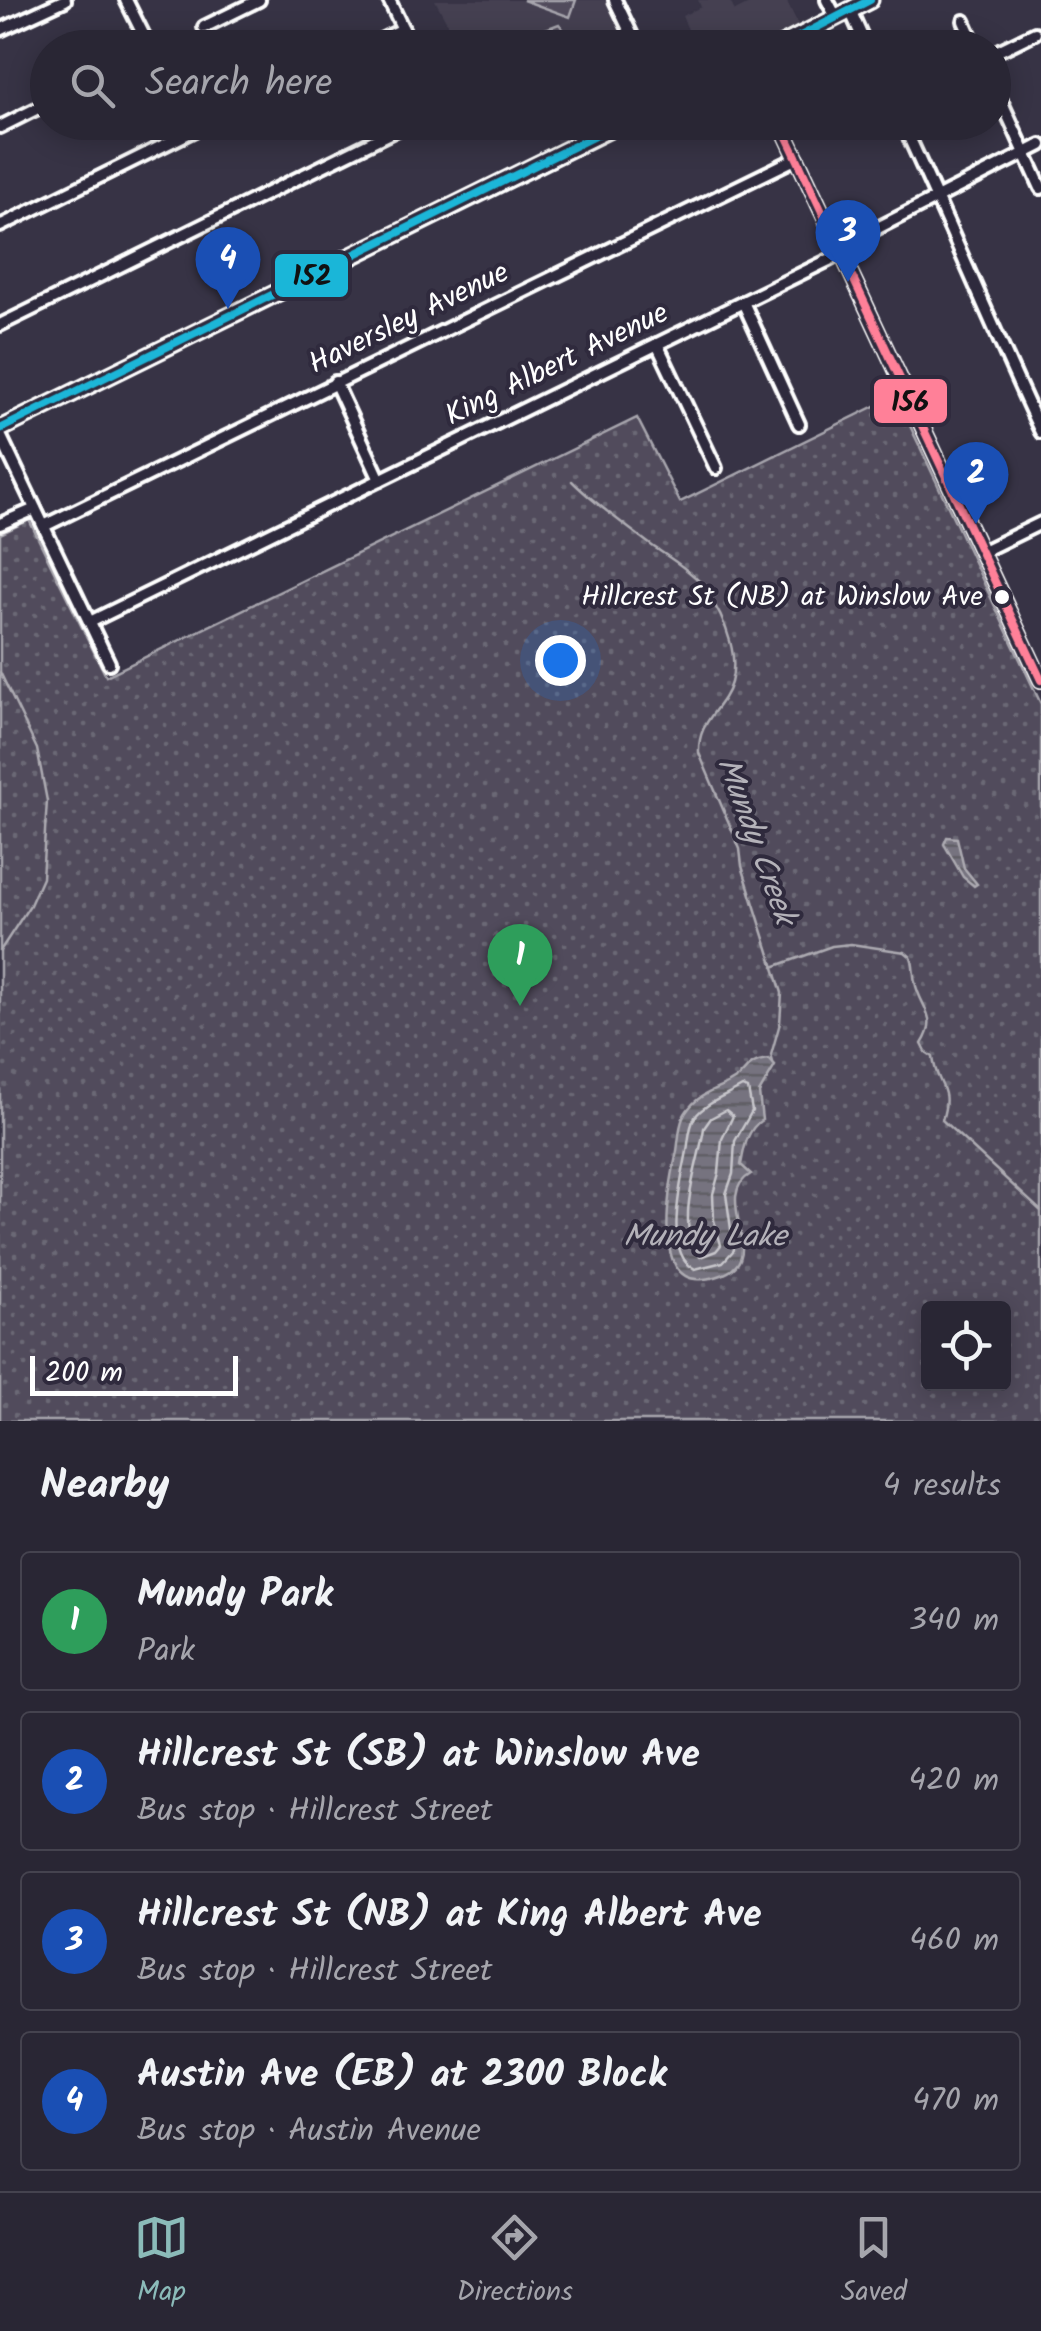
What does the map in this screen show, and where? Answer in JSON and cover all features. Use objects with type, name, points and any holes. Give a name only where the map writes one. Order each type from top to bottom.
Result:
[{"type":"main road","points":[[811,30],[870,0]]},
{"type":"main road","points":[[0,432],[588,140]]},
{"type":"street","points":[[0,30],[65,0]]},
{"type":"street","points":[[126,0],[141,30]]},
{"type":"street","points":[[204,27],[259,0]]},
{"type":"street","points":[[389,0],[403,29]]},
{"type":"street","points":[[615,0],[629,30]]},
{"type":"street","points":[[827,0],[854,30]]},
{"type":"street","points":[[964,21],[968,30]]},
{"type":"street","points":[[1011,44],[1034,33]]},
{"type":"street","points":[[0,126],[30,112]]},
{"type":"street","points":[[1011,123],[1041,188]]},
{"type":"street","points":[[0,226],[174,140]]},
{"type":"street","points":[[0,325],[375,140]]},
{"type":"street","points":[[788,140],[1041,680]]},
{"type":"street","points":[[910,140],[1041,432]]},
{"type":"street","name":"King Albert Avenue","points":[[90,622],[831,259],[840,249],[1041,145]]},
{"type":"street","name":"Haversley Avenue","points":[[44,526],[797,158]]},
{"type":"street","points":[[743,302],[799,424]]},
{"type":"street","points":[[657,344],[716,468]]},
{"type":"street","points":[[336,382],[380,480]]},
{"type":"street","points":[[0,432],[109,663]]},
{"type":"street","points":[[0,524],[35,509]]},
{"type":"street","points":[[982,552],[1041,523]]},
{"type":"shaded area","points":[[435,0],[611,0],[622,30],[451,30]]},
{"type":"shaded area","points":[[523,0],[576,0],[570,17]]},
{"type":"shaded area","points":[[698,0],[729,0],[735,11],[757,0],[786,0],[800,28],[688,30],[682,16],[701,7]]},
{"type":"shaded area","points":[[559,24],[564,30],[543,30]]},
{"type":"shaded area","points":[[896,396],[1041,704],[1041,1421],[0,1421],[0,534],[29,520],[106,676],[637,418],[680,502]]},
{"type":"water","points":[[947,837],[957,838],[964,868],[977,884],[974,886],[963,877],[944,844]]},
{"type":"water","name":"Mundy Lake","points":[[769,1059],[775,1066],[759,1093],[762,1120],[750,1134],[741,1165],[751,1174],[739,1185],[736,1200],[742,1248],[739,1262],[727,1273],[704,1279],[687,1277],[676,1267],[668,1231],[670,1188],[683,1118],[701,1097],[732,1081],[752,1064]]},
{"type":"waterway","name":"Mundy Creek","points":[[572,481],[701,583]]},
{"type":"waterway","name":"Mundy Creek","points":[[704,588],[730,641],[733,671],[724,698],[703,730],[699,753],[740,849],[782,993],[773,1062]]},
{"type":"waterway","points":[[0,672],[37,749],[47,801],[42,878],[30,905],[0,951]]},
{"type":"waterway","points":[[773,967],[832,946],[851,944],[905,952],[911,957],[917,991],[929,1019],[922,1044],[933,1057],[945,1093],[942,1120],[1041,1211]]},
{"type":"transit line","name":"152","points":[[812,30],[870,0]]},
{"type":"transit line","name":"152","points":[[0,429],[586,140]]},
{"type":"transit line","name":"156","points":[[788,140],[1041,680]]},
{"type":"place","name":"Hillcrest St (NB) at King Albert Ave","points":[[848,282]]},
{"type":"place","name":"Austin Ave (EB) at 2300 Block","points":[[228,309]]},
{"type":"place","name":"Hillcrest St (SB) at Winslow Ave","points":[[976,524]]},
{"type":"place","name":"Hillcrest St (NB) at Winslow Ave","points":[[1002,597]]},
{"type":"place","name":"Mundy Park","points":[[520,1006]]}]
